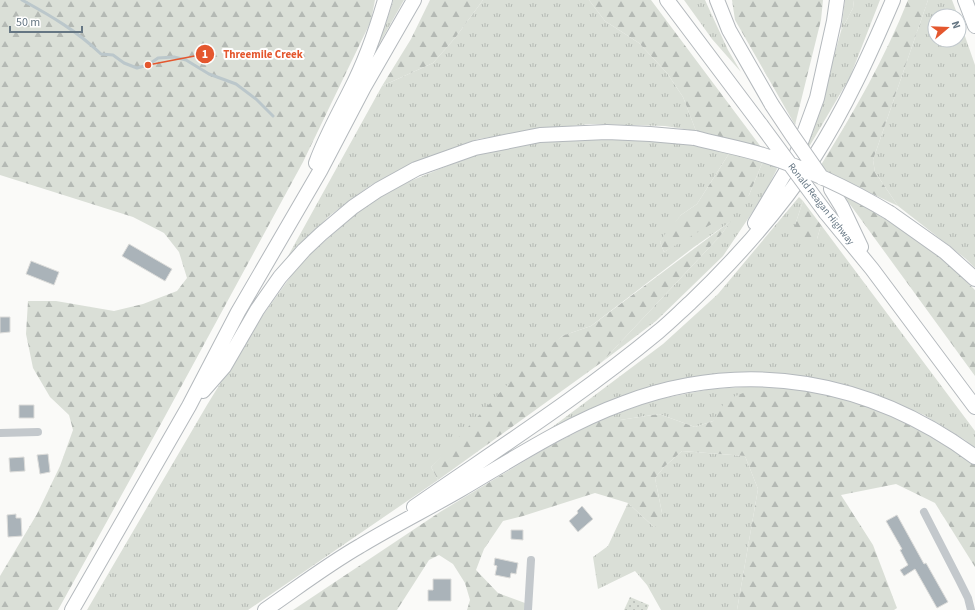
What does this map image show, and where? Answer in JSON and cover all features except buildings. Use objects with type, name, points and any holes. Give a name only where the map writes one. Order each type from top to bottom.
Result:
[{"type":"highway","points":[[305,196],[323,143],[367,55],[386,0]]},
{"type":"highway","points":[[72,610],[189,406],[238,312],[305,196],[414,0]]},
{"type":"highway","name":"Ronald Reagan Highway","points":[[667,0],[826,213],[872,269],[975,407]]},
{"type":"highway","points":[[717,0],[729,30],[772,105],[842,207],[872,269]]},
{"type":"highway","points":[[733,259],[797,153],[817,98],[834,21],[837,0]]},
{"type":"highway","points":[[266,610],[360,546],[590,384],[659,331],[708,285],[764,224],[796,184],[813,159],[839,116],[862,70],[893,0]]},
{"type":"highway","points":[[966,0],[975,26]]},
{"type":"highway","points":[[189,406],[224,367],[257,310],[280,277],[320,234],[354,207],[378,190],[416,169],[475,148],[540,136],[607,132],[650,134],[695,138],[762,154],[845,187],[890,212],[945,252],[975,279]]},
{"type":"highway","points":[[360,546],[430,508],[569,428],[623,403],[651,393],[730,379],[792,381],[837,390],[877,402],[899,411],[946,437],[975,457]]},
{"type":"street","points":[[0,433],[38,432]]},
{"type":"street","points":[[924,512],[960,580],[972,610]]},
{"type":"street","points":[[528,610],[531,560]]},
{"type":"green space","points":[[0,0],[375,0],[371,21],[303,162],[58,610],[0,610],[0,576],[37,514],[60,466],[73,430],[69,415],[50,397],[33,368],[26,334],[28,301],[56,301],[114,311],[143,304],[177,291],[187,278],[179,252],[164,233],[133,217],[0,175]]},
{"type":"green space","points":[[393,0],[404,0],[377,48],[392,5]]},
{"type":"green space","points":[[430,0],[483,0],[455,38],[433,63],[382,86],[411,39]]},
{"type":"green space","points":[[483,0],[589,0],[605,21],[639,43],[667,73],[683,97],[696,131],[665,126],[590,124],[478,139],[420,161],[371,185],[329,216],[282,267],[382,86],[433,63],[455,38]]},
{"type":"green space","points":[[589,0],[651,0],[761,147],[696,131],[683,97],[667,73],[639,43],[605,21]]},
{"type":"green space","points":[[684,0],[705,0],[728,50],[741,72],[712,39]]},
{"type":"green space","points":[[732,0],[823,0],[821,20],[795,125],[735,20]]},
{"type":"green space","points":[[845,0],[854,0],[853,8],[841,31]]},
{"type":"green space","points":[[854,0],[880,0],[850,77],[809,147],[807,142],[818,114],[841,31],[853,8]]},
{"type":"green space","points":[[908,0],[928,0],[873,160],[875,172],[898,206],[826,172],[821,165],[879,64]]},
{"type":"green space","points":[[928,0],[952,0],[955,8],[927,8],[927,48],[967,48],[967,42],[975,65],[975,268],[966,259],[898,206],[875,172],[873,160]]},
{"type":"green space","points":[[624,137],[690,143],[730,152],[697,204],[681,215],[660,242],[664,252],[749,195],[763,161],[775,164],[777,169],[764,195],[723,256],[656,321],[602,362],[721,235],[730,222],[694,247],[591,326],[562,336],[431,467],[438,480],[248,610],[87,610],[207,405],[258,322],[301,262],[366,205],[398,186],[474,155],[563,138]]},
{"type":"green space","points":[[730,152],[763,161],[749,195],[732,212],[664,252],[660,242],[667,231],[681,215],[697,204]]},
{"type":"green space","points":[[841,192],[932,248],[975,290],[975,376]]},
{"type":"green space","points":[[799,197],[803,201],[795,225],[817,239],[821,225],[975,431],[975,448],[965,440],[924,415],[862,390],[801,376],[730,373],[671,381],[606,403],[543,434],[663,344],[718,294]]},
{"type":"green space","points":[[803,201],[821,225],[817,239],[804,243],[793,240],[795,225]]},
{"type":"green space","points":[[731,221],[721,235],[602,362],[438,480],[431,467],[520,371],[562,336],[591,326]]},
{"type":"green space","points":[[760,386],[713,421],[695,427],[659,414],[620,420],[600,420],[654,400],[711,389]]},
{"type":"green space","points":[[760,386],[802,390],[863,403],[901,418],[927,432],[975,465],[975,567],[935,503],[896,484],[841,495],[873,545],[897,608],[894,610],[737,610],[758,489],[745,456],[682,451],[664,467],[655,478],[662,513],[662,525],[654,527],[628,503],[595,493],[503,521],[484,549],[476,570],[498,593],[525,603],[525,610],[467,610],[470,600],[465,583],[453,564],[439,555],[429,560],[397,610],[293,610],[440,512],[546,448],[600,420],[620,420],[659,414],[695,427],[713,421],[726,400]]},
{"type":"green space","points":[[682,451],[745,456],[758,489],[737,610],[661,610],[647,585],[635,571],[598,589],[593,557],[608,546],[628,503],[654,527],[662,513],[655,478],[664,467]]},
{"type":"green space","points":[[630,597],[649,605],[647,610],[624,610]]},
{"type":"waterway","points":[[22,0],[63,24],[83,38],[101,54],[113,55],[124,63],[137,68],[148,65],[158,58],[174,57],[186,60],[209,74],[236,84],[256,99],[273,116]]},
{"type":"place","name":"Threemile Creek","points":[[148,65]]}]
